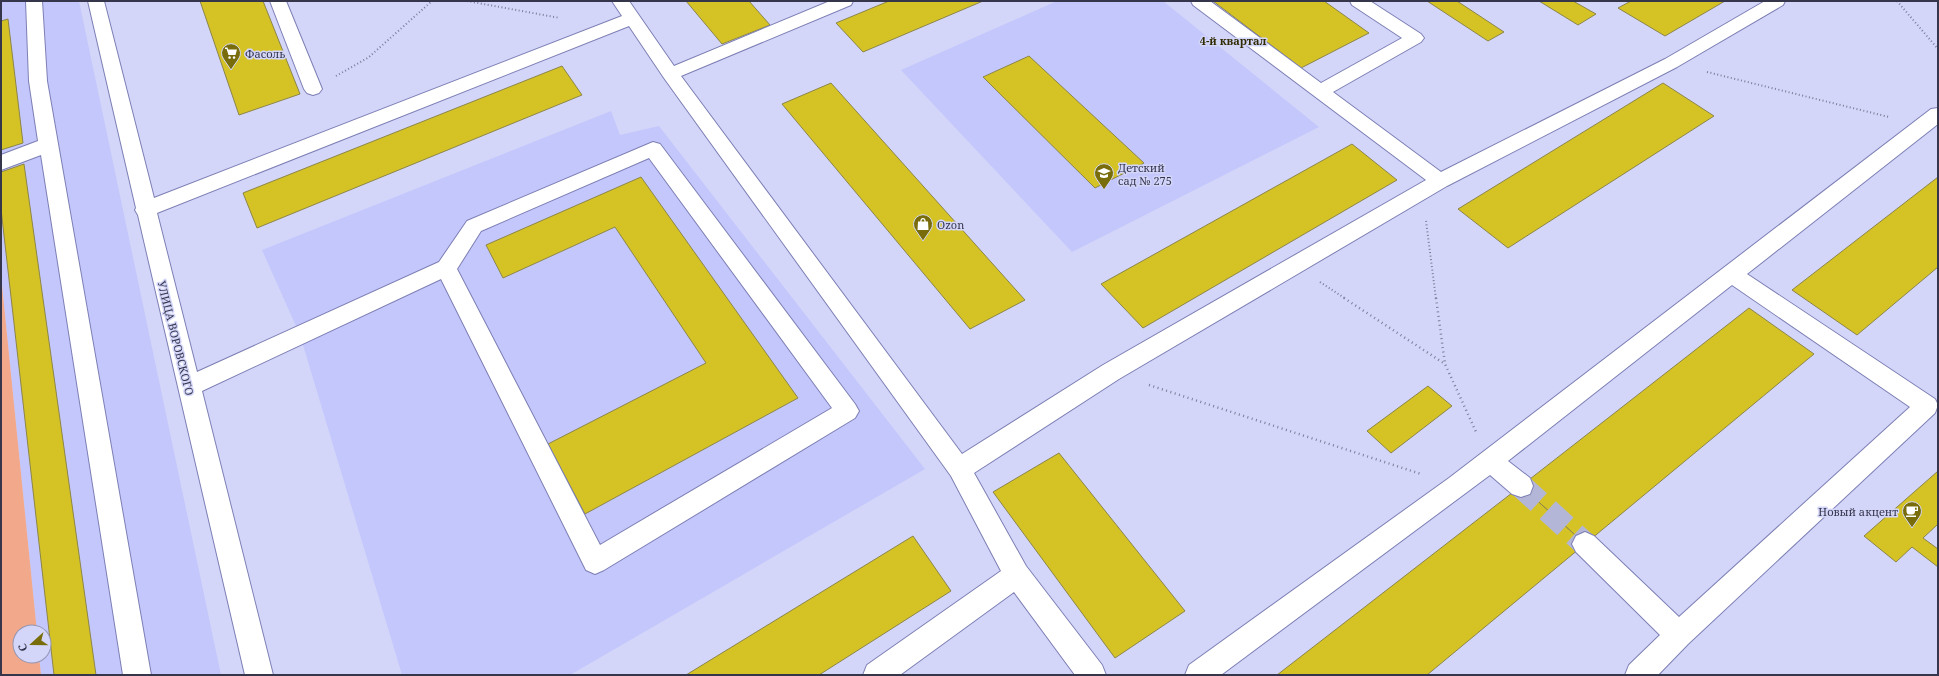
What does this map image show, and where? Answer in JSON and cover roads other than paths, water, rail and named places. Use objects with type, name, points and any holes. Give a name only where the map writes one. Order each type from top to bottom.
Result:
[{"type":"street","points":[[34,1],[38,81],[137,675]]},
{"type":"street","name":"УЛИЦА ВОРОВСКОГО","points":[[96,1],[145,210],[259,675]]},
{"type":"street","points":[[278,1],[313,89]]},
{"type":"street","points":[[620,1],[670,74],[959,469],[1017,576],[1092,675]]},
{"type":"street","points":[[670,74],[845,1]]},
{"type":"street","points":[[1199,1],[1440,181]]},
{"type":"street","points":[[1320,91],[1415,38],[1358,1]]},
{"type":"street","points":[[959,469],[1112,372],[1440,181],[1671,63],[1777,1]]},
{"type":"street","points":[[145,210],[217,180],[633,18]]},
{"type":"street","points":[[1198,675],[1458,486],[1731,274],[1933,125]]},
{"type":"street","points":[[1,163],[49,144]]},
{"type":"street","points":[[188,387],[446,268],[474,226],[653,149],[847,411],[595,562],[446,268]]},
{"type":"street","points":[[1639,675],[1679,635],[1932,401],[1731,274]]},
{"type":"street","points":[[1490,461],[1521,486]]},
{"type":"street","points":[[1585,544],[1679,635]]},
{"type":"street","points":[[877,675],[1017,576]]},
{"type":"tunnel","points":[[1521,486],[1585,544]]},
{"type":"place","name":"Фасоль","points":[[231,70]]},
{"type":"place","name":"Детский сад № 275","points":[[1104,190]]},
{"type":"place","name":"Ozon","points":[[923,241]]},
{"type":"place","name":"Новый акцент","points":[[1912,528]]},
{"type":"district","name":"4-й квартал","points":[[1233,40]]}]
